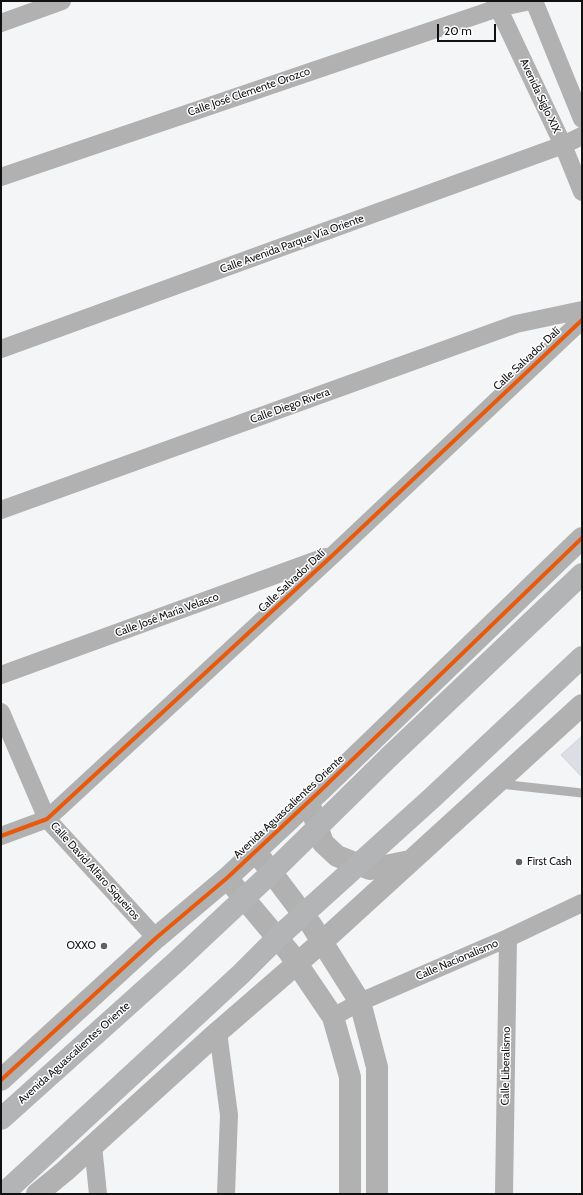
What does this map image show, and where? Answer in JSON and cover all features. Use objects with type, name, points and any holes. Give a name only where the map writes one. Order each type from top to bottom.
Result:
[{"type":"main road","name":"Avenida Aguascalientes Oriente","points":[[1,1119],[176,962],[272,872],[389,757],[582,574]]},
{"type":"main road","points":[[2,1194],[433,797],[582,657]]},
{"type":"street","points":[[1,23],[62,1]]},
{"type":"street","name":"Calle José Clemente Orozco","points":[[1,177],[496,4],[530,1]]},
{"type":"street","points":[[534,1],[582,119]]},
{"type":"street","name":"Avenida Siglo XIX","points":[[496,4],[564,145],[582,192]]},
{"type":"street","name":"Calle Avenida Parque Vía Oriente","points":[[1,349],[564,145],[582,136]]},
{"type":"street","name":"Calle Diego Rivera","points":[[1,510],[516,324],[582,310]]},
{"type":"street","name":"Calle Salvador Dalí","points":[[1,836],[47,819],[334,554],[582,320]]},
{"type":"street","name":"Avenida Aguascalientes Oriente","points":[[1,1080],[156,938],[227,878],[256,851],[582,538]]},
{"type":"street","name":"Calle José María Velasco","points":[[1,675],[334,554]]},
{"type":"street","points":[[37,1194],[93,1146],[218,1032],[298,964],[582,704]]},
{"type":"street","name":"Calle David Alfaro Siqueiros","points":[[1,712],[47,819],[156,938]]},
{"type":"street","points":[[320,791],[311,809],[323,843],[337,856],[370,869],[410,861]]},
{"type":"street","points":[[256,851],[323,941],[360,1002],[377,1066],[377,1194]]},
{"type":"street","points":[[227,878],[298,964],[334,1018],[350,1076],[350,1194]]},
{"type":"street","name":"Calle Nacionalismo","points":[[334,1018],[360,1002],[508,938],[582,903]]},
{"type":"street","name":"Calle Liberalismo","points":[[504,1194],[508,938]]},
{"type":"street","points":[[218,1032],[229,1115],[226,1194]]},
{"type":"street","points":[[93,1146],[98,1194]]},
{"type":"lane","points":[[495,783],[582,793]]},
{"type":"building","points":[[582,736],[582,775],[581,776],[561,755]]},
{"type":"cycle path","points":[[1,836],[47,819],[334,554],[582,320]]},
{"type":"cycle path","points":[[1,1080],[156,938],[227,878],[320,791],[582,538]]},
{"type":"place","name":"First Cash","points":[[519,862]]},
{"type":"place","name":"OXXO","points":[[104,946]]}]
